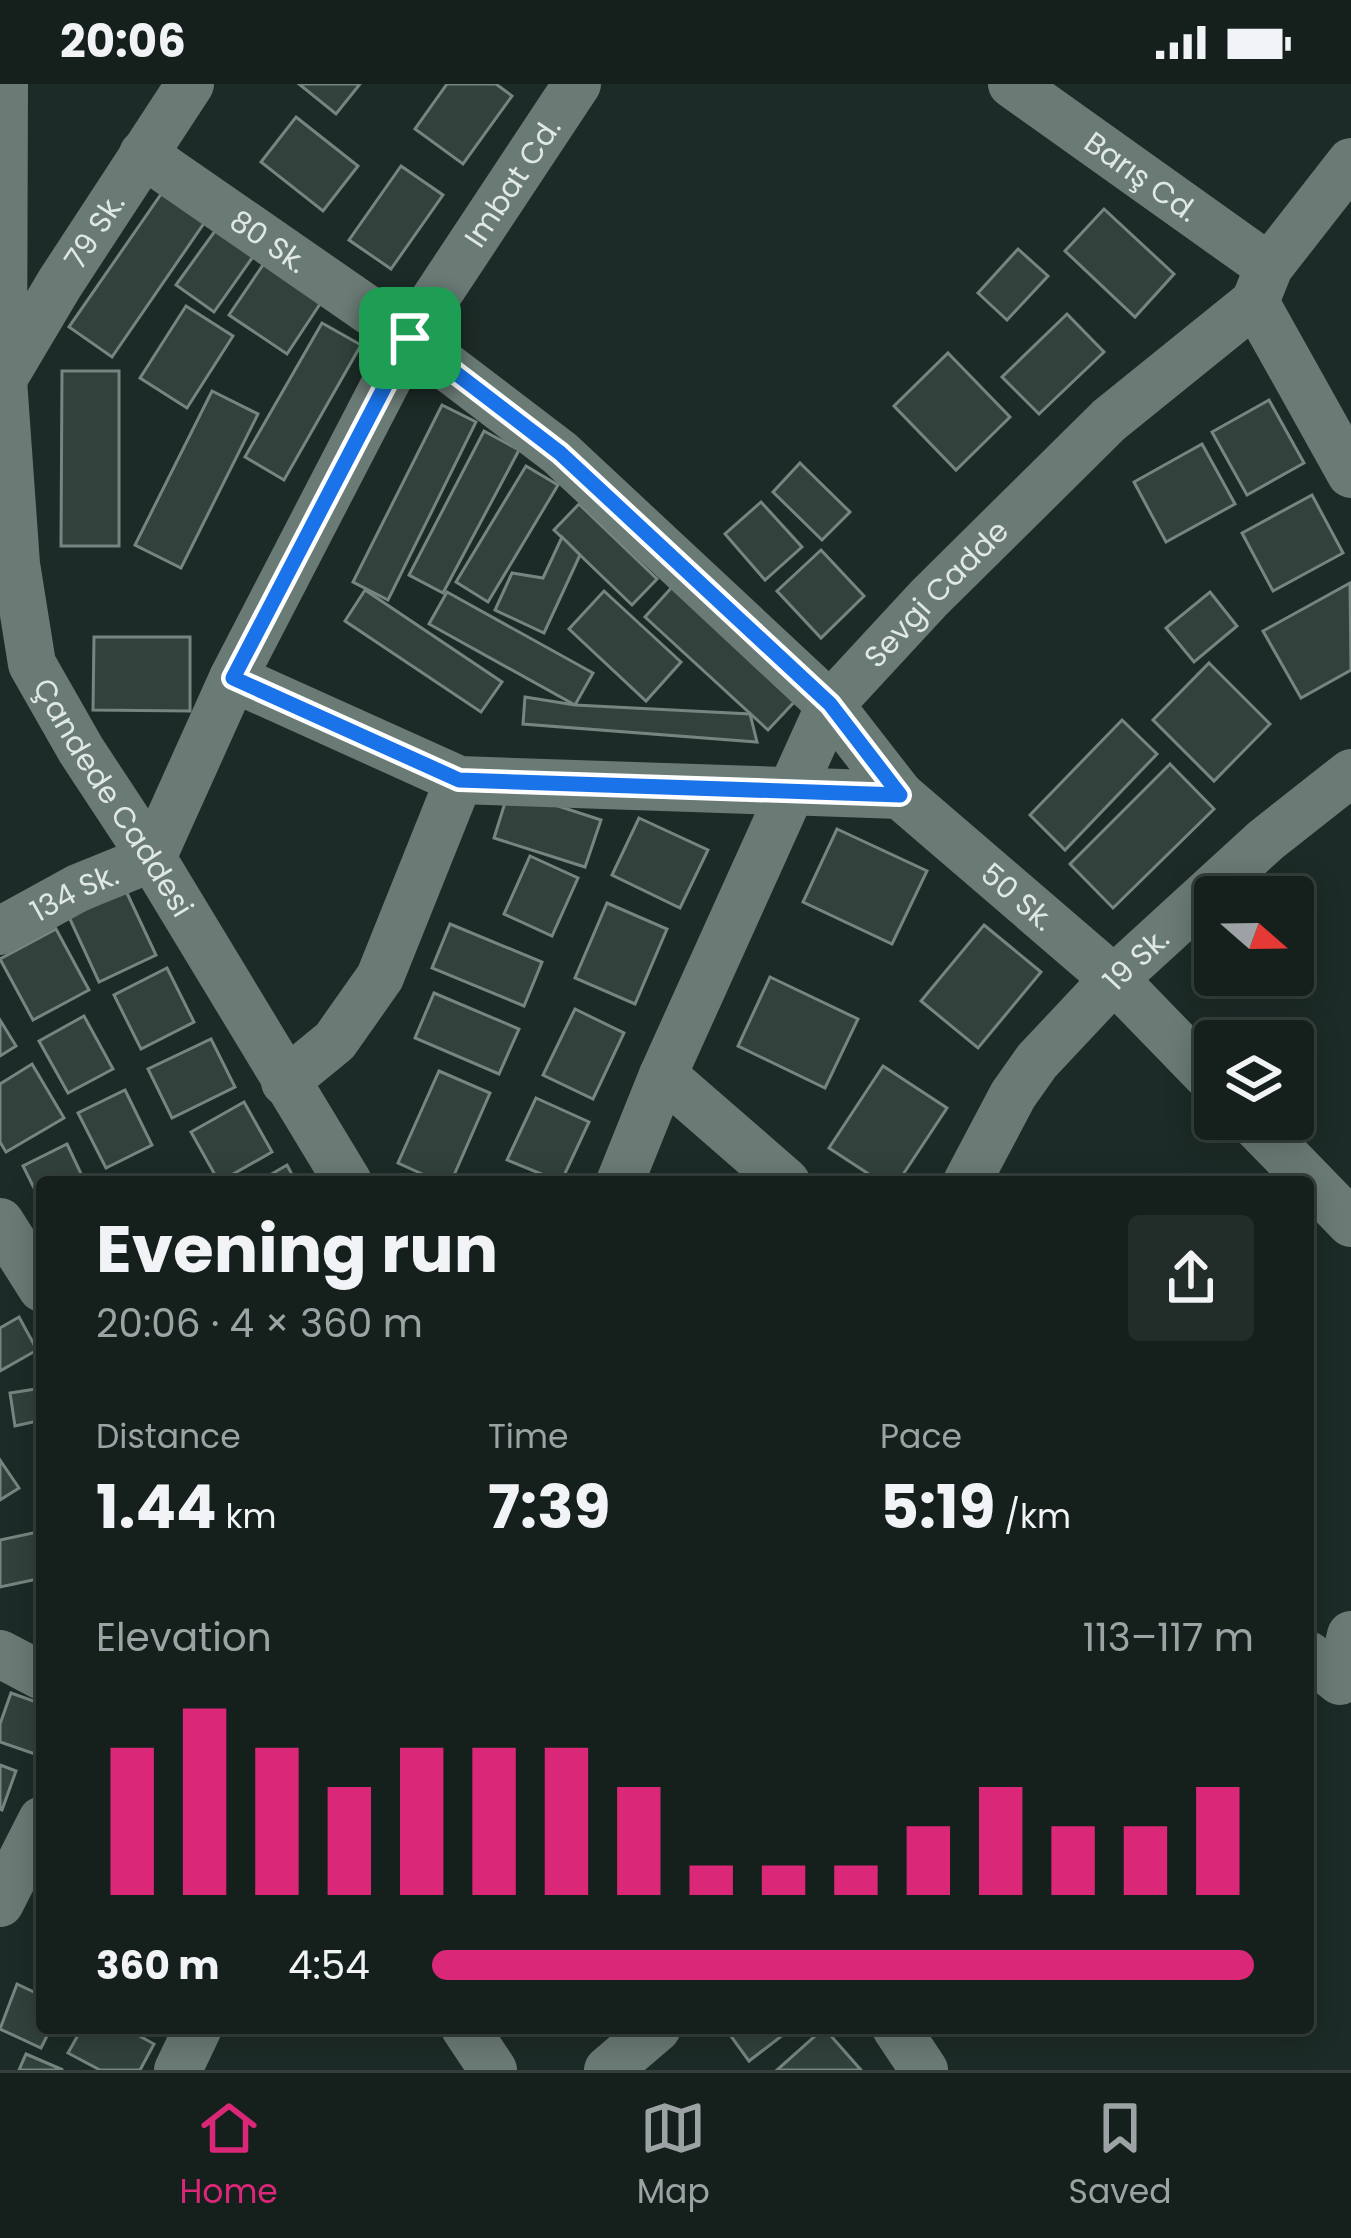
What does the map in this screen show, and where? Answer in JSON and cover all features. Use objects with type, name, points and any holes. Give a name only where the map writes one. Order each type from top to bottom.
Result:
[{"type":"street","name":"Çandede Caddesi","points":[[4,84],[3,380],[16,564],[32,664],[344,1176]]},
{"type":"street","name":"79 Sk.","points":[[3,380],[190,84]]},
{"type":"street","name":"Imbat Cd.","points":[[152,858],[233,678],[410,338],[577,84]]},
{"type":"street","name":"Barış Cd.","points":[[1012,84],[1262,285],[1351,474]]},
{"type":"street","name":"80 Sk.","points":[[143,154],[410,338],[560,453],[830,704]]},
{"type":"street","name":"Sevgi Cadde","points":[[622,1176],[830,704],[929,598],[1109,420],[1262,285],[1351,162]]},
{"type":"street","points":[[233,678],[459,780],[900,795]]},
{"type":"street","name":"50 Sk.","points":[[830,704],[900,795],[1114,979],[1194,1061]]},
{"type":"street","name":"19 Sk.","points":[[970,1176],[1037,1061],[1114,979],[1265,840],[1351,773]]},
{"type":"street","points":[[285,1082],[335,1041],[380,977],[459,780]]},
{"type":"street","name":"134 Sk.","points":[[0,931],[78,888],[152,858]]},
{"type":"street","points":[[663,1075],[779,1176]]},
{"type":"street","points":[[1270,1140],[1305,1176]]},
{"type":"street","points":[[1314,1185],[1351,1223]]},
{"type":"street","points":[[0,1222],[36,1279]]},
{"type":"street","points":[[0,1654],[36,1673]]},
{"type":"street","points":[[0,1903],[36,1832]]},
{"type":"street","points":[[178,2070],[195,2034]]},
{"type":"street","points":[[469,2034],[493,2070]]},
{"type":"street","points":[[608,2070],[650,2034]]},
{"type":"street","points":[[900,2034],[924,2070]]},
{"type":"building","points":[[299,84],[360,84],[336,114]]},
{"type":"building","points":[[447,84],[496,84],[512,96],[463,164],[415,129]]},
{"type":"building","points":[[296,117],[358,166],[323,211],[261,162]]},
{"type":"building","points":[[401,166],[443,195],[391,269],[349,240]]},
{"type":"building","points":[[166,187],[209,216],[112,357],[69,327]]},
{"type":"building","points":[[1104,209],[1174,274],[1135,317],[1065,251]]},
{"type":"building","points":[[220,224],[257,251],[214,312],[176,285]]},
{"type":"building","points":[[1018,249],[1048,276],[1007,320],[978,293]]},
{"type":"building","points":[[265,262],[322,301],[287,354],[229,315]]},
{"type":"building","points":[[186,306],[233,336],[187,408],[140,378]]},
{"type":"building","points":[[1067,314],[1104,352],[1039,414],[1002,377]]},
{"type":"building","points":[[322,323],[361,345],[284,480],[245,457]]},
{"type":"building","points":[[948,353],[1010,417],[956,470],[894,406]]},
{"type":"building","points":[[62,371],[119,371],[119,546],[61,546]]},
{"type":"building","points":[[212,391],[258,414],[181,568],[135,545]]},
{"type":"building","points":[[1269,400],[1304,463],[1247,495],[1212,432]]},
{"type":"building","points":[[442,405],[476,422],[388,600],[353,582]]},
{"type":"building","points":[[484,431],[519,450],[443,593],[409,575]]},
{"type":"building","points":[[1202,444],[1235,504],[1166,542],[1134,482]]},
{"type":"building","points":[[800,463],[850,512],[822,540],[773,492]]},
{"type":"building","points":[[526,466],[558,485],[488,602],[456,582]]},
{"type":"building","points":[[1312,495],[1343,553],[1273,591],[1242,533]]},
{"type":"building","points":[[761,502],[802,547],[765,580],[725,534]]},
{"type":"building","points":[[579,504],[657,579],[632,605],[554,530]]},
{"type":"building","points":[[562,537],[580,555],[544,633],[495,610],[512,573],[543,578]]},
{"type":"building","points":[[821,550],[864,596],[821,638],[777,591]]},
{"type":"building","points":[[1350,583],[1351,670],[1301,698],[1263,631]]},
{"type":"building","points":[[673,586],[797,699],[768,730],[645,617]]},
{"type":"building","points":[[365,590],[502,682],[481,712],[345,621]]},
{"type":"building","points":[[604,591],[681,662],[646,701],[569,629]]},
{"type":"building","points":[[447,592],[593,673],[575,705],[429,624]]},
{"type":"building","points":[[1210,592],[1237,626],[1194,662],[1166,628]]},
{"type":"building","points":[[94,637],[190,637],[190,711],[93,710]]},
{"type":"building","points":[[1209,663],[1270,724],[1214,781],[1153,720]]},
{"type":"building","points":[[525,697],[575,705],[750,714],[757,742],[523,724]]},
{"type":"building","points":[[1122,720],[1157,754],[1065,850],[1030,815]]},
{"type":"building","points":[[1170,764],[1214,809],[1113,908],[1070,864]]},
{"type":"building","points":[[509,790],[601,820],[585,867],[494,838]]},
{"type":"building","points":[[639,818],[708,850],[680,908],[612,875]]},
{"type":"building","points":[[837,829],[927,871],[892,944],[803,902]]},
{"type":"building","points":[[530,856],[578,878],[552,936],[504,914]]},
{"type":"building","points":[[126,891],[156,955],[99,982],[69,917]]},
{"type":"building","points":[[607,903],[667,929],[635,1004],[575,978]]},
{"type":"building","points":[[450,924],[542,962],[524,1006],[432,968]]},
{"type":"building","points":[[984,925],[1041,972],[978,1048],[921,1001]]},
{"type":"building","points":[[56,929],[89,990],[33,1020],[0,959]]},
{"type":"building","points":[[167,968],[194,1022],[141,1049],[114,995]]},
{"type":"building","points":[[770,977],[858,1019],[825,1088],[738,1046]]},
{"type":"building","points":[[434,993],[519,1029],[499,1074],[415,1038]]},
{"type":"building","points":[[575,1009],[624,1033],[593,1099],[543,1075]]},
{"type":"building","points":[[84,1016],[113,1069],[68,1093],[39,1041]]},
{"type":"building","points":[[0,1020],[16,1046],[0,1056]]},
{"type":"building","points":[[211,1039],[235,1087],[172,1118],[148,1069]]},
{"type":"building","points":[[32,1064],[64,1118],[6,1152],[0,1142],[0,1084]]},
{"type":"building","points":[[883,1066],[947,1108],[902,1176],[872,1176],[829,1148]]},
{"type":"building","points":[[439,1071],[490,1093],[454,1176],[427,1176],[398,1163]]},
{"type":"building","points":[[125,1090],[152,1145],[106,1168],[78,1113]]},
{"type":"building","points":[[536,1098],[589,1122],[564,1176],[546,1176],[507,1160]]},
{"type":"building","points":[[244,1102],[272,1152],[230,1176],[216,1176],[191,1132]]},
{"type":"building","points":[[67,1144],[82,1176],[36,1176],[36,1192],[23,1166]]},
{"type":"building","points":[[287,1165],[293,1176],[268,1176]]},
{"type":"building","points":[[19,1317],[36,1351],[0,1371],[0,1328]]},
{"type":"building","points":[[36,1389],[36,1421],[15,1426],[10,1393]]},
{"type":"building","points":[[0,1460],[19,1488],[0,1500]]},
{"type":"building","points":[[36,1532],[36,1579],[0,1587],[0,1540]]},
{"type":"building","points":[[11,1693],[36,1702],[35,1754],[0,1742],[0,1724]]},
{"type":"building","points":[[0,1765],[16,1771],[2,1810],[0,1809]]},
{"type":"building","points":[[17,1984],[36,1993],[36,2034],[48,2034],[41,2048],[0,2029]]},
{"type":"building","points":[[79,2034],[136,2034],[154,2044],[140,2070],[100,2070],[68,2053]]},
{"type":"building","points":[[729,2034],[784,2034],[749,2061]]},
{"type":"building","points":[[817,2034],[829,2034],[861,2070],[777,2070]]},
{"type":"building","points":[[26,2054],[63,2070],[19,2070]]},
{"type":"route","points":[[410,338],[560,453],[830,704],[900,795],[459,780],[233,678],[410,338]]}]
